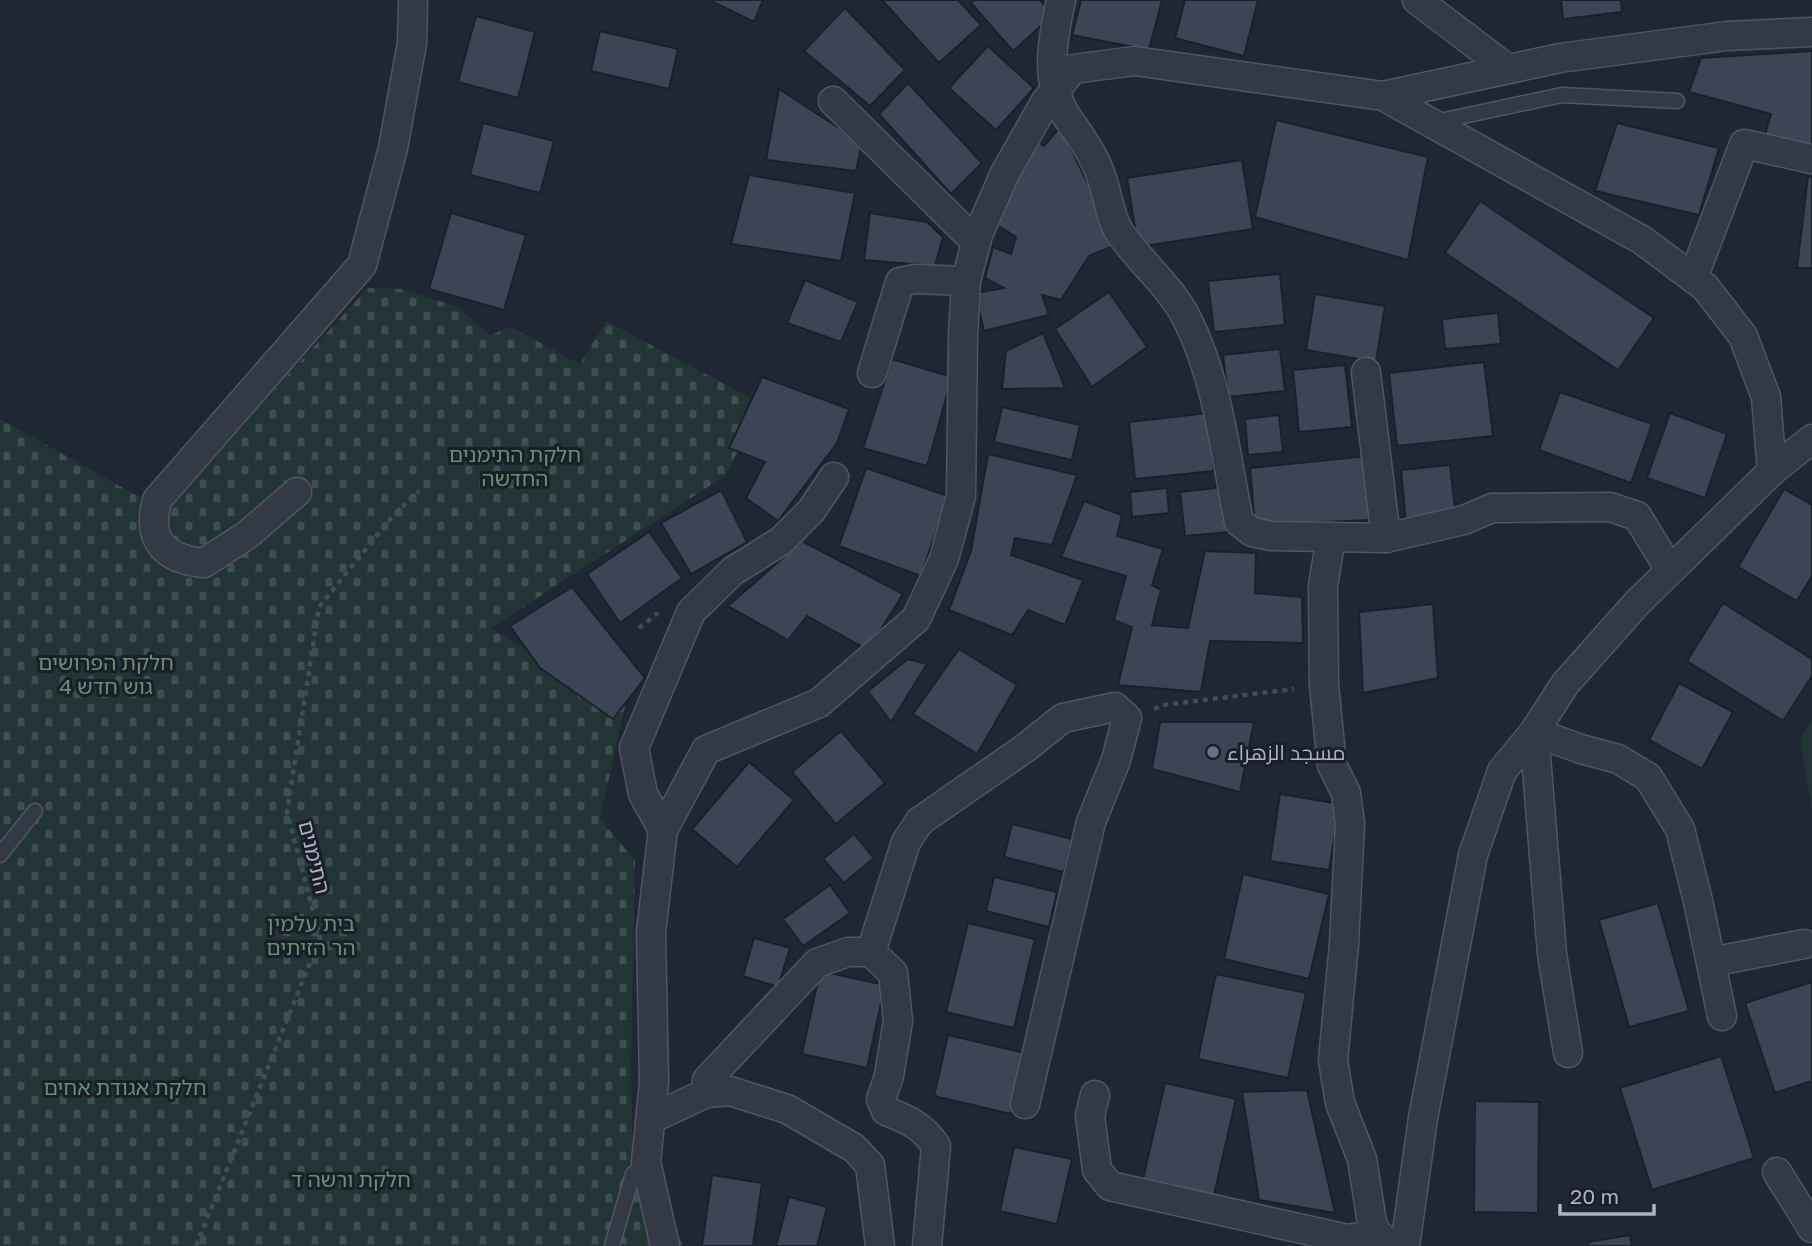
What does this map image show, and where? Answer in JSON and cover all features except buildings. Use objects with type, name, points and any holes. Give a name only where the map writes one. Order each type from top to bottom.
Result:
[{"type":"street","points":[[297,492],[247,535],[204,564],[169,553],[157,540],[153,529],[153,513],[157,500],[362,265],[393,148],[412,43],[414,0]]},
{"type":"street","points":[[1060,0],[1053,37],[1051,71],[1055,90],[1100,170],[1118,231],[1166,287],[1186,316],[1211,378],[1239,522],[1252,532],[1271,536],[1386,538],[1464,520],[1492,508],[1610,507],[1637,516],[1670,570]]},
{"type":"street","points":[[1417,0],[1508,69]]},
{"type":"street","points":[[665,1246],[646,1162],[654,1082],[651,932],[663,830],[706,750],[819,703],[916,619],[944,559],[961,496],[966,281],[976,242],[1005,173],[1046,101],[1073,69],[1135,61],[1383,96],[1560,58],[1714,38],[1812,32]]},
{"type":"street","points":[[1383,96],[1642,240],[1705,287],[1743,336],[1766,397],[1772,471]]},
{"type":"street","points":[[833,101],[976,242]]},
{"type":"street","points":[[1693,278],[1744,144],[1812,159]]},
{"type":"street","points":[[872,373],[900,282],[915,279],[966,281]]},
{"type":"street","points":[[1366,372],[1386,538]]},
{"type":"street","points":[[1405,1246],[1423,1118],[1473,855],[1502,771],[1534,732],[1565,684],[1637,603],[1772,471],[1812,439]]},
{"type":"street","points":[[663,830],[643,794],[634,748],[691,612],[733,571],[781,541],[811,511],[834,477]]},
{"type":"street","points":[[1331,537],[1323,586],[1324,685],[1332,765],[1346,793],[1350,824],[1344,944],[1333,1060],[1340,1103],[1362,1159],[1372,1223],[1386,1240]]},
{"type":"street","points":[[871,952],[906,842],[920,821],[1024,750],[1063,718],[1115,707],[1126,718],[1116,760],[1091,822],[1025,1104]]},
{"type":"street","points":[[1534,732],[1618,759],[1647,777],[1680,829],[1722,1016]]},
{"type":"street","points":[[1534,732],[1552,954],[1568,1053]]},
{"type":"street","points":[[1711,962],[1804,944]]},
{"type":"street","points":[[706,1093],[707,1080],[817,962],[848,953],[871,952],[893,973],[898,1021],[890,1076],[881,1098],[886,1111],[909,1120],[928,1133],[936,1146],[927,1246]]},
{"type":"street","points":[[650,1119],[706,1093],[730,1091],[787,1109],[854,1148],[870,1165],[880,1246]]},
{"type":"street","points":[[1094,1095],[1090,1116],[1097,1170],[1110,1186],[1347,1239],[1386,1240]]},
{"type":"street","points":[[1777,1172],[1812,1228]]},
{"type":"lane","points":[[1430,122],[1563,95],[1678,101]]},
{"type":"lane","points":[[0,855],[35,811]]},
{"type":"lane","points":[[612,1246],[633,1174],[646,1162]]},
{"type":"path","name":"התימנים","points":[[196,1246],[320,938],[287,812],[319,607],[392,517],[419,491]]},
{"type":"path","points":[[1126,718],[1163,705],[1324,685]]},
{"type":"green space","name":"בית עלמין הר הזיתים","points":[[368,288],[401,289],[458,307],[490,335],[511,327],[580,364],[606,321],[762,404],[725,476],[491,628],[625,706],[600,819],[635,860],[631,1066],[633,1174],[684,1246],[0,1246],[0,419],[143,499],[170,503]]},
{"type":"green space","points":[[1812,718],[1812,811],[1800,741]]},
{"type":"place","name":"مسجد الزهراء","points":[[1213,752]]},
{"type":"park label","name":"חלקת התימנים החדשה","points":[[515,466]]},
{"type":"park label","name":"חלקת הפרושים גוש חדש 4","points":[[106,674]]},
{"type":"park label","name":"חלקת אגודת אחים","points":[[125,1087]]},
{"type":"park label","name":"חלקת ורשה ד","points":[[351,1179]]}]
